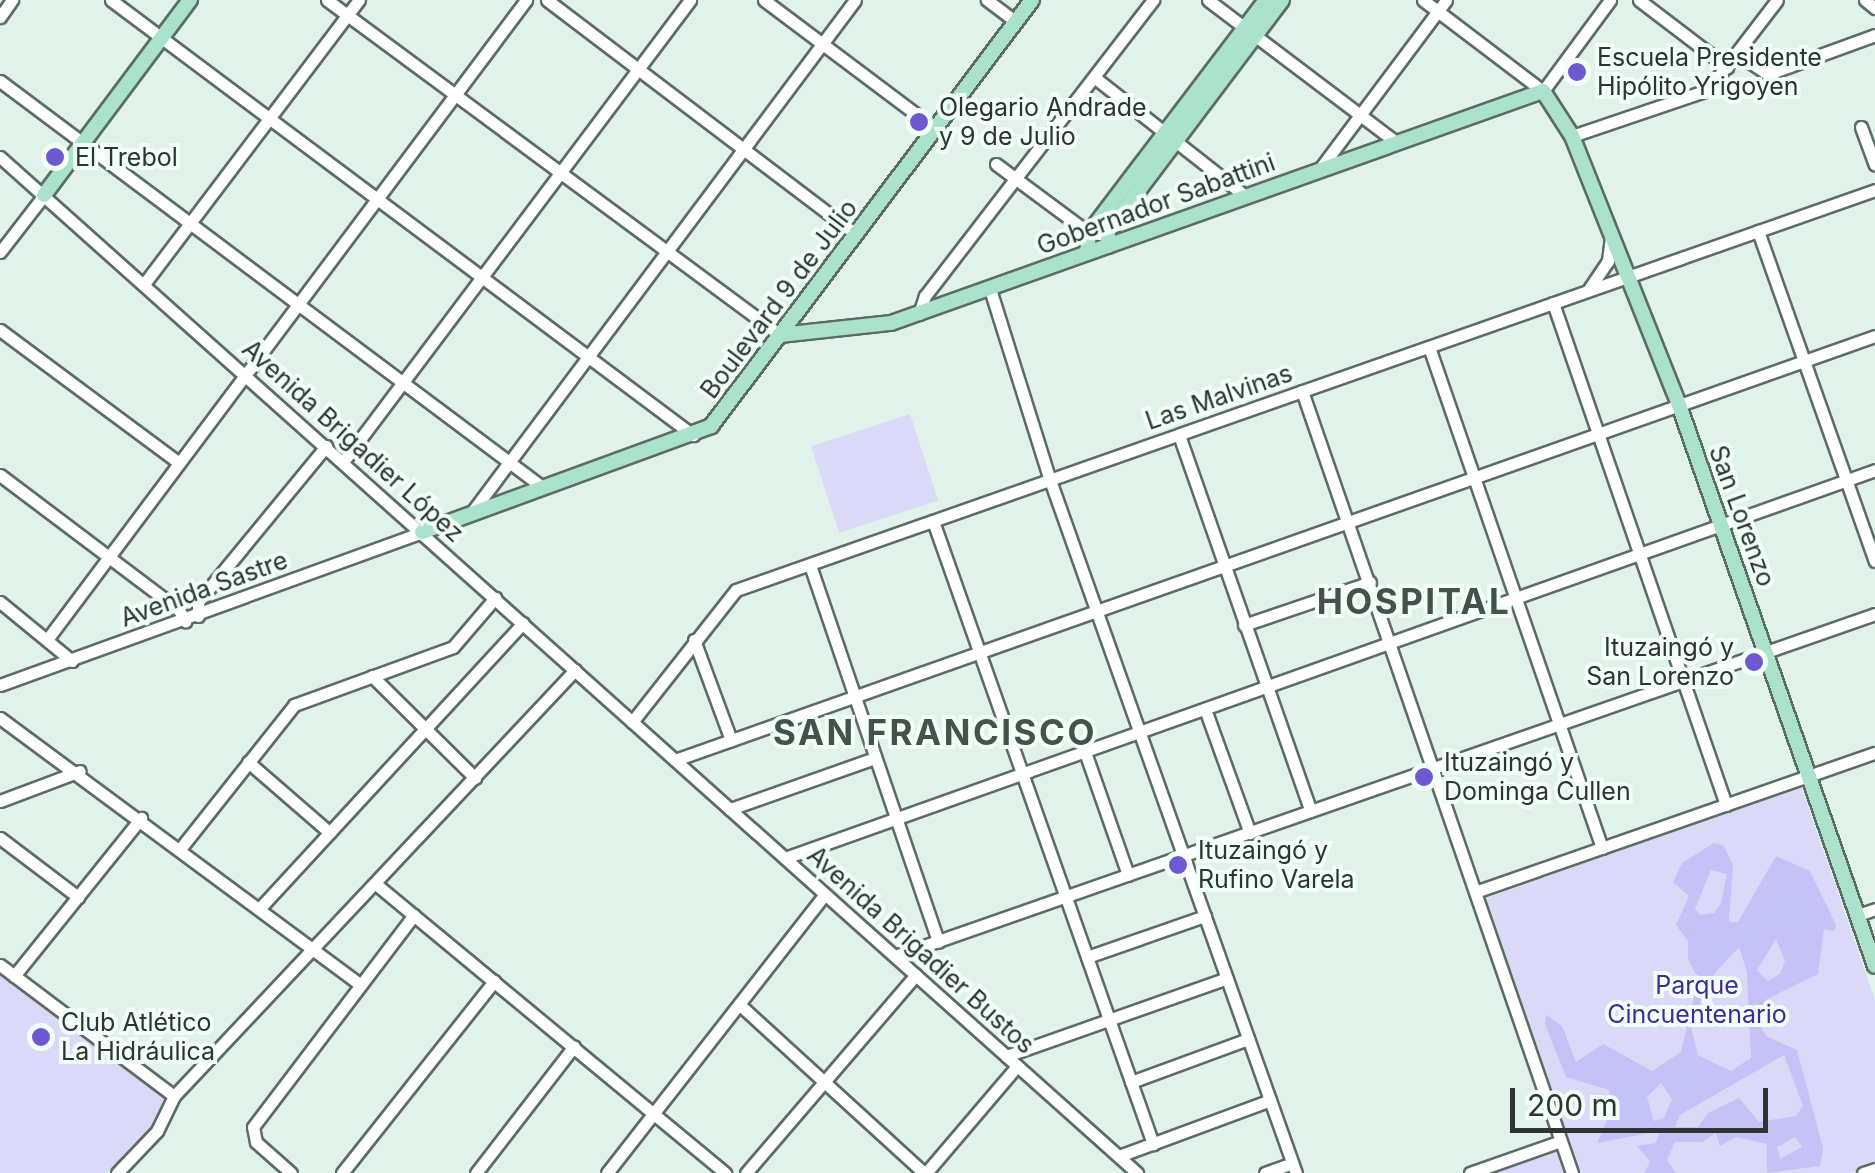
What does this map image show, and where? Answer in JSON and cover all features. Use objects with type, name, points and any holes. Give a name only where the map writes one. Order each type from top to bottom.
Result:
[{"type":"main road","points":[[44,195],[190,0]]},
{"type":"main road","name":"Boulevard 9 de Julio","points":[[422,532],[541,486],[693,435],[720,416],[1032,0]]},
{"type":"main road","points":[[1251,31],[1266,0]]},
{"type":"main road","points":[[1087,253],[1089,233],[1171,137],[1251,31],[1282,0]]},
{"type":"main road","name":"San Lorenzo","points":[[1543,91],[1572,136],[1679,406],[1875,966]]},
{"type":"main road","name":"Gobernador Sabattini","points":[[780,335],[876,327],[919,314],[1087,253],[1108,241],[1543,91]]},
{"type":"main road","points":[[1108,241],[1171,137]]},
{"type":"street","points":[[0,16],[12,0]]},
{"type":"street","points":[[111,0],[693,435]]},
{"type":"street","points":[[327,0],[666,256],[780,335]]},
{"type":"street","points":[[144,284],[359,0]]},
{"type":"street","points":[[49,637],[526,0]]},
{"type":"street","points":[[547,0],[855,234]]},
{"type":"street","points":[[344,462],[690,0]]},
{"type":"street","points":[[764,0],[936,129]]},
{"type":"street","points":[[472,512],[855,0]]},
{"type":"street","points":[[987,0],[1016,22]]},
{"type":"street","points":[[919,314],[926,296],[1153,0]]},
{"type":"street","points":[[1208,0],[1398,142]]},
{"type":"street","points":[[1423,0],[1442,6],[1543,91],[1610,0]]},
{"type":"street","points":[[1639,0],[1728,67]]},
{"type":"street","points":[[1572,136],[1708,90],[1778,0]]},
{"type":"street","points":[[1865,0],[1875,8]]},
{"type":"street","points":[[1319,170],[1442,6]]},
{"type":"street","points":[[1738,54],[1768,74],[1875,34]]},
{"type":"street","points":[[1094,78],[1245,196]]},
{"type":"street","points":[[0,81],[541,486]]},
{"type":"street","points":[[1861,127],[1875,165]]},
{"type":"street","name":"Avenida Brigadier López","points":[[0,157],[675,760]]},
{"type":"street","points":[[996,164],[1089,233],[1108,241]]},
{"type":"street","name":"Las Malvinas","points":[[632,722],[728,596],[1875,190]]},
{"type":"street","points":[[0,252],[44,195]]},
{"type":"street","points":[[1758,231],[1875,561]]},
{"type":"street","points":[[1586,292],[1608,261],[1611,234]]},
{"type":"street","points":[[990,289],[1050,480],[1294,1168],[1266,1173]]},
{"type":"street","points":[[1553,303],[1726,805]]},
{"type":"street","points":[[0,330],[178,463]]},
{"type":"street","points":[[675,760],[1875,336]]},
{"type":"street","points":[[1430,346],[1602,848]]},
{"type":"street","points":[[1302,391],[1436,768],[1474,892],[1572,1173]]},
{"type":"street","points":[[1179,435],[1310,811]]},
{"type":"street","points":[[0,475],[192,619],[198,602],[326,446]]},
{"type":"street","points":[[785,858],[1875,470]]},
{"type":"street","points":[[933,521],[1153,1144]]},
{"type":"street","name":"Avenida Sastre","points":[[0,685],[192,619],[422,532]]},
{"type":"street","points":[[810,565],[938,942]]},
{"type":"street","points":[[1244,625],[1370,582]]},
{"type":"street","points":[[180,849],[294,705],[453,647],[495,598]]},
{"type":"street","points":[[0,602],[49,637],[72,661]]},
{"type":"street","points":[[895,956],[1875,614]]},
{"type":"street","points":[[259,909],[523,623]]},
{"type":"street","points":[[694,640],[731,740]]},
{"type":"street","points":[[117,1173],[157,1131],[174,1096],[377,885],[574,670]]},
{"type":"street","points":[[372,676],[476,778]]},
{"type":"street","points":[[1204,709],[1250,832]]},
{"type":"street","points":[[0,718],[80,772],[360,984]]},
{"type":"street","points":[[1084,752],[1128,875]]},
{"type":"street","points":[[1474,892],[1875,753]]},
{"type":"street","points":[[730,809],[876,758]]},
{"type":"street","name":"Avenida Brigadier Bustos","points":[[675,760],[1136,1173]]},
{"type":"street","points":[[248,762],[330,833]]},
{"type":"street","points":[[0,801],[80,772]]},
{"type":"street","points":[[14,976],[141,818]]},
{"type":"street","points":[[0,838],[78,897]]},
{"type":"street","points":[[377,885],[725,1173]]},
{"type":"street","points":[[607,1173],[825,894]]},
{"type":"street","points":[[1858,915],[1875,909]]},
{"type":"street","points":[[291,1173],[260,1148],[253,1127],[414,915]]},
{"type":"street","points":[[1087,957],[1204,916]]},
{"type":"street","points":[[0,965],[174,1096]]},
{"type":"street","points":[[746,1173],[828,1083],[916,975]]},
{"type":"street","points":[[1006,1056],[1227,978]]},
{"type":"street","points":[[342,1173],[494,981]]},
{"type":"street","points":[[740,1006],[925,1173],[1018,1066]]},
{"type":"street","points":[[1131,1082],[1248,1040]]},
{"type":"street","points":[[476,1173],[574,1046]]},
{"type":"street","points":[[1119,1156],[1270,1100]]},
{"type":"street","points":[[1470,1173],[1561,1141]]},
{"type":"street","points":[[1863,1173],[1875,1168]]},
{"type":"green space","points":[[910,414],[938,501],[839,533],[811,446]]},
{"type":"green space","name":"Parque Cincuentenario","points":[[1802,789],[1875,1000],[1875,1165],[1851,1173],[1579,1173],[1486,898]]},
{"type":"green space","name":"Club Atlético La Hidráulica","points":[[0,975],[164,1098],[160,1118],[107,1173],[0,1173]]},
{"type":"green space","points":[[1561,1141],[1572,1173],[1473,1173]]},
{"type":"water","points":[[1714,843],[1723,845],[1733,865],[1729,922],[1738,922],[1776,856],[1810,871],[1836,925],[1834,931],[1824,929],[1818,974],[1767,999],[1759,1023],[1766,1036],[1797,1050],[1823,1148],[1820,1166],[1767,1173],[1767,1144],[1736,1137],[1720,1146],[1716,1133],[1702,1142],[1675,1142],[1667,1160],[1676,1173],[1644,1173],[1650,1162],[1637,1146],[1656,1143],[1660,1131],[1597,1143],[1611,1111],[1609,1090],[1566,1077],[1545,1024],[1546,1015],[1562,1026],[1576,1062],[1603,1044],[1652,1071],[1681,1052],[1698,979],[1688,959],[1688,941],[1676,925],[1689,896],[1673,882],[1682,863]],"holes":[[[1711,870],[1727,874],[1721,903],[1714,913],[1700,915],[1695,909]],[[1776,939],[1785,961],[1780,974],[1768,981],[1757,970]],[[1739,947],[1747,972],[1751,1058],[1731,1071],[1698,1055],[1691,1027],[1709,980]],[[1784,1055],[1803,1106],[1796,1116],[1759,1122],[1739,1098],[1708,1113],[1698,1127],[1675,1127],[1680,1115]],[[1661,1083],[1672,1099],[1664,1118],[1654,1121],[1647,1097]],[[1795,1137],[1802,1147],[1780,1159],[1777,1147]]]},
{"type":"place","name":"Escuela Presidente Hipólito Yrigoyen","points":[[1577,72]]},
{"type":"place","name":"Olegario Andrade y 9 de Julio","points":[[919,122]]},
{"type":"place","name":"El Trebol","points":[[55,157]]},
{"type":"place","name":"Ituzaingó y San Lorenzo","points":[[1754,662]]},
{"type":"place","name":"Ituzaingó y Dominga Cullen","points":[[1424,777]]},
{"type":"place","name":"Ituzaingó y Rufino Varela","points":[[1178,865]]},
{"type":"place","name":"Club Atlético La Hidráulica","points":[[41,1037]]},
{"type":"district","name":"HOSPITAL","points":[[1414,601]]},
{"type":"district","name":"SAN FRANCISCO","points":[[935,732]]}]
